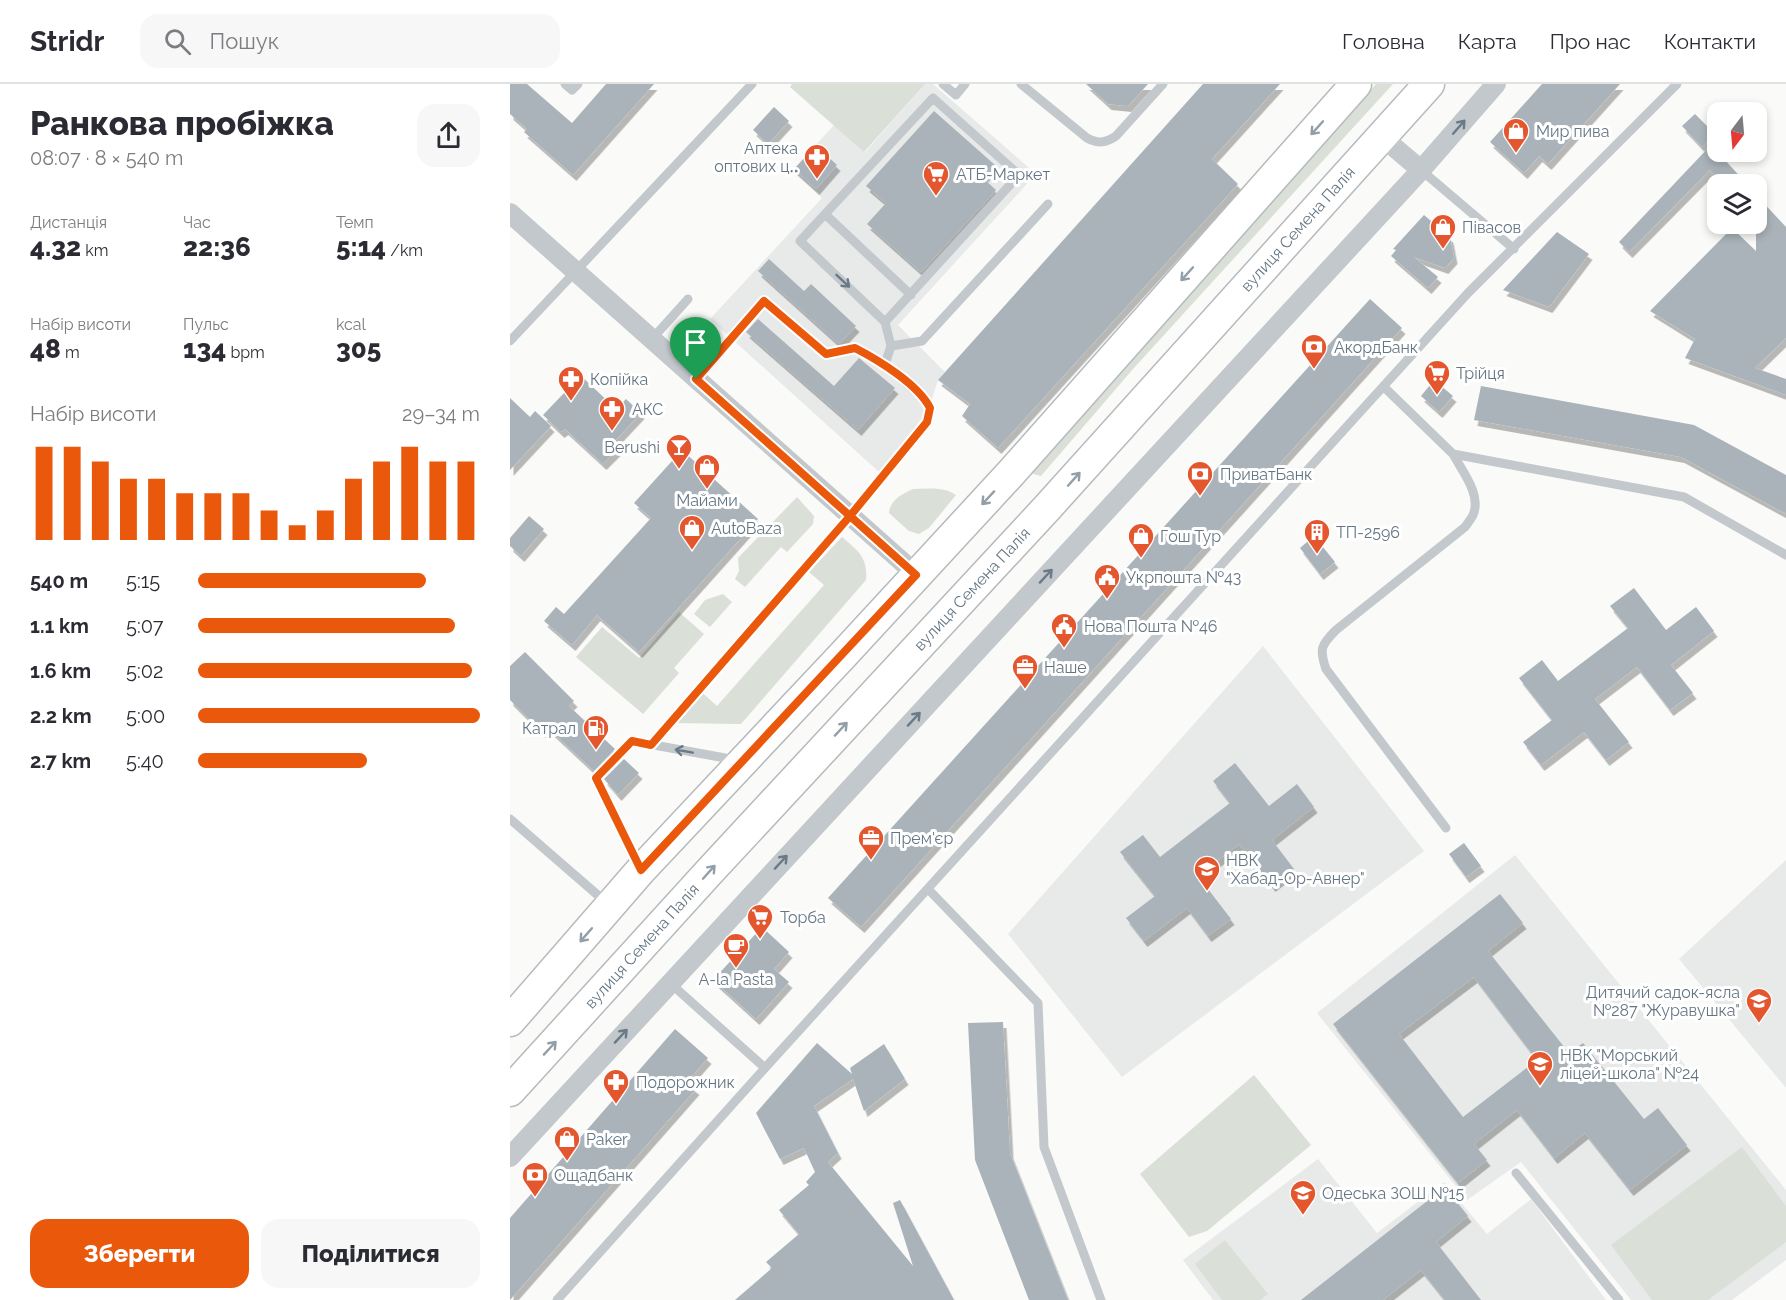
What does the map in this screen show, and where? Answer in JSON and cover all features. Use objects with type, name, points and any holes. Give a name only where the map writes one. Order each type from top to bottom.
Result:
[{"type":"main road","points":[[510,1021],[641,870],[741,761],[843,656],[1011,473],[1356,84]]},
{"type":"main road","name":"вулиця Семена Палія","points":[[510,1091],[710,871],[1047,508],[1429,84]]},
{"type":"main road","points":[[1011,473],[1047,508]]},
{"type":"street","points":[[510,1157],[1421,170],[1496,84]]},
{"type":"street","points":[[1382,136],[1421,170]]},
{"type":"street","points":[[510,213],[916,575]]},
{"type":"lane","points":[[565,84],[572,90],[578,84]]},
{"type":"lane","points":[[510,341],[752,84]]},
{"type":"lane","points":[[943,84],[956,95],[965,84]]},
{"type":"lane","points":[[1021,84],[1087,138],[1098,142],[1110,140],[1116,136],[1163,84]]},
{"type":"lane","points":[[557,1300],[1468,293],[1677,84]]},
{"type":"lane","points":[[885,322],[1019,175],[933,98],[800,241],[885,322],[891,346],[885,364]]},
{"type":"lane","points":[[1421,170],[1514,249]]},
{"type":"lane","points":[[891,346],[922,341],[1048,204]]},
{"type":"lane","points":[[826,215],[911,295]]},
{"type":"lane","points":[[652,339],[688,299]]},
{"type":"lane","points":[[651,745],[850,516],[927,422],[930,415],[930,408],[922,396],[885,364],[855,348],[826,354],[764,301],[696,379]]},
{"type":"lane","points":[[1384,387],[1453,454],[1476,501],[1473,515],[1465,527],[1336,630],[1324,641],[1321,654],[1326,669],[1446,828]]},
{"type":"lane","points":[[1453,454],[1684,496],[1786,555]]},
{"type":"lane","points":[[641,870],[596,778],[632,741],[741,761]]},
{"type":"lane","points":[[510,819],[610,907]]},
{"type":"lane","points":[[928,889],[1038,1003],[1044,1148],[1101,1300]]},
{"type":"lane","points":[[670,983],[765,1068]]},
{"type":"lane","points":[[1516,1173],[1619,1300]]},
{"type":"shaded area","points":[[792,84],[925,84],[864,152],[790,87]]},
{"type":"shaded area","points":[[925,84],[933,84],[1036,174],[898,325],[945,372],[938,380],[928,411],[879,472],[710,319],[822,198],[792,171],[834,125],[865,152]]},
{"type":"shaded area","points":[[1376,84],[1393,84],[1133,369],[1041,476],[1033,474],[1031,472]]},
{"type":"shaded area","points":[[913,489],[940,489],[956,495],[929,528],[919,534],[909,531],[889,513],[894,501]]},
{"type":"shaded area","points":[[797,497],[814,516],[813,524],[787,552],[781,547],[745,587],[735,579],[739,571],[738,558]]},
{"type":"shaded area","points":[[842,537],[864,560],[866,580],[741,724],[672,723],[697,688],[717,706],[824,585],[809,572]]},
{"type":"shaded area","points":[[723,594],[732,602],[710,627],[694,614],[705,600]]},
{"type":"shaded area","points":[[679,612],[704,634],[674,668],[679,673],[643,714],[576,657],[602,627],[639,658]]},
{"type":"shaded area","name":"НВК \"Хабад-Ор-Авнер\"","points":[[1263,646],[1424,851],[1122,1077],[1008,934]]},
{"type":"shaded area","name":"НВК \"Морський ліцей-школа\" №24","points":[[1515,855],[1786,1190],[1786,1260],[1732,1300],[1631,1300],[1521,1162],[1467,1200],[1317,1013]]},
{"type":"shaded area","name":"Дитячий садок-ясла №287 \"Журавушка\"","points":[[1786,860],[1786,1088],[1679,959]]},
{"type":"shaded area","points":[[1254,1075],[1311,1145],[1207,1231],[1189,1237],[1140,1174]]},
{"type":"shaded area","points":[[1742,1147],[1786,1206],[1786,1242],[1708,1300],[1652,1300],[1611,1245]]},
{"type":"shaded area","name":"Одеська ЗОШ №15","points":[[1318,1159],[1377,1233],[1444,1182],[1487,1234],[1531,1199],[1606,1300],[1213,1300],[1183,1260]]},
{"type":"shaded area","points":[[1225,1240],[1268,1294],[1260,1300],[1222,1300],[1195,1264]]},
{"type":"building","points":[[510,84],[527,84],[572,123],[606,84],[654,84],[573,175],[524,132],[527,129],[510,114]]},
{"type":"building","points":[[1086,84],[1148,84],[1128,106],[1108,104]]},
{"type":"building","points":[[1203,84],[1280,84],[1212,159],[1238,184],[998,448],[962,416],[970,404],[938,380]]},
{"type":"building","points":[[1542,84],[1620,84],[1548,164],[1539,156],[1524,173],[1490,142]]},
{"type":"building","points":[[774,107],[789,121],[768,144],[753,130]]},
{"type":"building","name":"АТБ-Маркет","points":[[934,111],[995,165],[983,178],[996,190],[921,272],[867,224],[886,203],[866,186]]},
{"type":"building","points":[[1695,114],[1707,126],[1707,142],[1702,147],[1682,126]]},
{"type":"building","points":[[1707,149],[1707,162],[1727,162],[1738,174],[1714,174],[1710,170],[1629,252],[1619,242]]},
{"type":"building","points":[[825,154],[837,165],[816,189],[794,169],[807,155],[816,164]]},
{"type":"building","points":[[1767,207],[1786,227],[1786,338],[1755,368],[1786,379],[1786,395],[1685,358],[1695,339],[1650,311],[1726,234],[1738,234],[1756,251],[1756,234],[1767,234]]},
{"type":"building","points":[[1424,215],[1450,237],[1454,258],[1445,268],[1414,257],[1438,277],[1428,288],[1391,256],[1396,250],[1393,249]]},
{"type":"building","points":[[1557,232],[1589,254],[1549,307],[1503,290]]},
{"type":"building","points":[[769,259],[804,291],[811,284],[856,326],[839,344],[758,271]]},
{"type":"building","points":[[1370,299],[1402,328],[861,927],[828,898]]},
{"type":"building","points":[[758,319],[834,386],[859,358],[895,388],[858,430],[746,332]]},
{"type":"building","points":[[577,372],[616,409],[626,399],[641,413],[612,444],[618,449],[603,464],[565,429],[561,432],[543,415],[565,392],[561,389]]},
{"type":"building","name":"Трійця","points":[[1434,380],[1453,396],[1439,412],[1421,396]]},
{"type":"building","points":[[1481,386],[1694,425],[1786,475],[1786,514],[1681,457],[1474,420]]},
{"type":"building","points":[[510,398],[530,417],[535,411],[551,426],[510,470]]},
{"type":"building","points":[[682,450],[758,519],[639,652],[597,615],[572,645],[544,621],[556,607],[564,614],[651,518],[634,503]]},
{"type":"building","points":[[529,516],[544,529],[521,556],[510,546],[510,538]]},
{"type":"building","name":"ТП-2596","points":[[1314,536],[1335,562],[1320,574],[1300,548]]},
{"type":"building","points":[[1634,588],[1666,630],[1696,607],[1714,631],[1671,665],[1693,693],[1670,710],[1637,667],[1595,699],[1629,742],[1606,760],[1584,732],[1541,765],[1523,742],[1552,720],[1519,678],[1542,660],[1558,681],[1628,628],[1610,606]]},
{"type":"building","points":[[525,652],[574,701],[569,706],[615,749],[594,771],[547,727],[542,732],[510,700],[510,666]]},
{"type":"building","points":[[624,759],[639,773],[618,795],[604,779]]},
{"type":"building","points":[[1235,763],[1269,806],[1297,784],[1314,807],[1272,840],[1294,869],[1272,886],[1239,844],[1198,876],[1231,919],[1208,936],[1187,908],[1144,941],[1126,918],[1155,896],[1120,852],[1143,835],[1160,857],[1230,803],[1213,781]]},
{"type":"building","points":[[1464,843],[1481,866],[1466,877],[1449,854]]},
{"type":"building","points":[[1500,894],[1523,923],[1488,951],[1569,1053],[1583,1043],[1644,1119],[1658,1108],[1687,1145],[1630,1190],[1585,1133],[1554,1158],[1517,1110],[1474,1144],[1487,1160],[1458,1183],[1333,1024]],"holes":[[[1474,977],[1537,1060],[1463,1117],[1399,1034]]]},
{"type":"building","points":[[762,927],[789,952],[774,969],[789,982],[756,1019],[713,980]]},
{"type":"building","points":[[1003,1022],[1010,1153],[1068,1300],[1029,1300],[975,1160],[968,1023]]},
{"type":"building","points":[[675,1029],[708,1058],[687,1082],[696,1089],[510,1300],[510,1218]]},
{"type":"building","points":[[817,1043],[852,1074],[850,1068],[884,1044],[905,1079],[864,1111],[853,1079],[814,1106],[838,1153],[828,1162],[913,1266],[893,1203],[900,1200],[954,1300],[735,1300],[772,1268],[766,1262],[799,1234],[779,1210],[809,1185],[806,1182],[815,1172],[804,1148],[780,1159],[756,1113]]},
{"type":"building","points":[[1445,1187],[1468,1216],[1436,1242],[1481,1300],[1445,1300],[1421,1270],[1383,1300],[1301,1300]]},
{"type":"place","name":"Мир пива","points":[[1516,154]]},
{"type":"place","name":"Аптека оптових ц‥","points":[[817,180]]},
{"type":"place","name":"АТБ-Маркет","points":[[936,197]]},
{"type":"place","name":"Півасов","points":[[1443,250]]},
{"type":"place","name":"АкордБанк","points":[[1314,370]]},
{"type":"place","name":"Трійця","points":[[1437,396]]},
{"type":"place","name":"Копійка","points":[[571,402]]},
{"type":"place","name":"АКС","points":[[612,432]]},
{"type":"place","name":"Berushi","points":[[679,470]]},
{"type":"place","name":"Майами","points":[[707,490]]},
{"type":"place","name":"ПриватБанк","points":[[1200,497]]},
{"type":"place","name":"AutoBaza","points":[[692,551]]},
{"type":"place","name":"ТП-2596","points":[[1317,555]]},
{"type":"place","name":"Гош Тур","points":[[1141,559]]},
{"type":"place","name":"Укрпошта №43","points":[[1107,600]]},
{"type":"place","name":"Нова Пошта №46","points":[[1064,649]]},
{"type":"place","name":"Наше","points":[[1025,690]]},
{"type":"place","name":"Катрал","points":[[596,751]]},
{"type":"place","name":"Прем'єр","points":[[871,861]]},
{"type":"place","name":"НВК \"Хабад-Ор-Авнер\"","points":[[1207,892]]},
{"type":"place","name":"Торба","points":[[760,940]]},
{"type":"place","name":"A-la Pasta","points":[[736,969]]},
{"type":"place","name":"Дитячий садок-ясла №287 \"Журавушка\"","points":[[1759,1024]]},
{"type":"place","name":"НВК \"Морський ліцей-школа\" №24","points":[[1540,1087]]},
{"type":"place","name":"Подорожник","points":[[616,1105]]},
{"type":"place","name":"Paker","points":[[567,1162]]},
{"type":"place","name":"Ощадбанк","points":[[535,1198]]},
{"type":"place","name":"Одеська ЗОШ №15","points":[[1303,1216]]},
{"type":"route","points":[[696,379],[764,301],[826,354],[855,348],[885,364],[922,396],[930,408],[927,422],[850,516],[916,575],[843,656],[741,761],[641,870],[596,778],[632,741],[651,745],[850,516],[696,379]]}]
